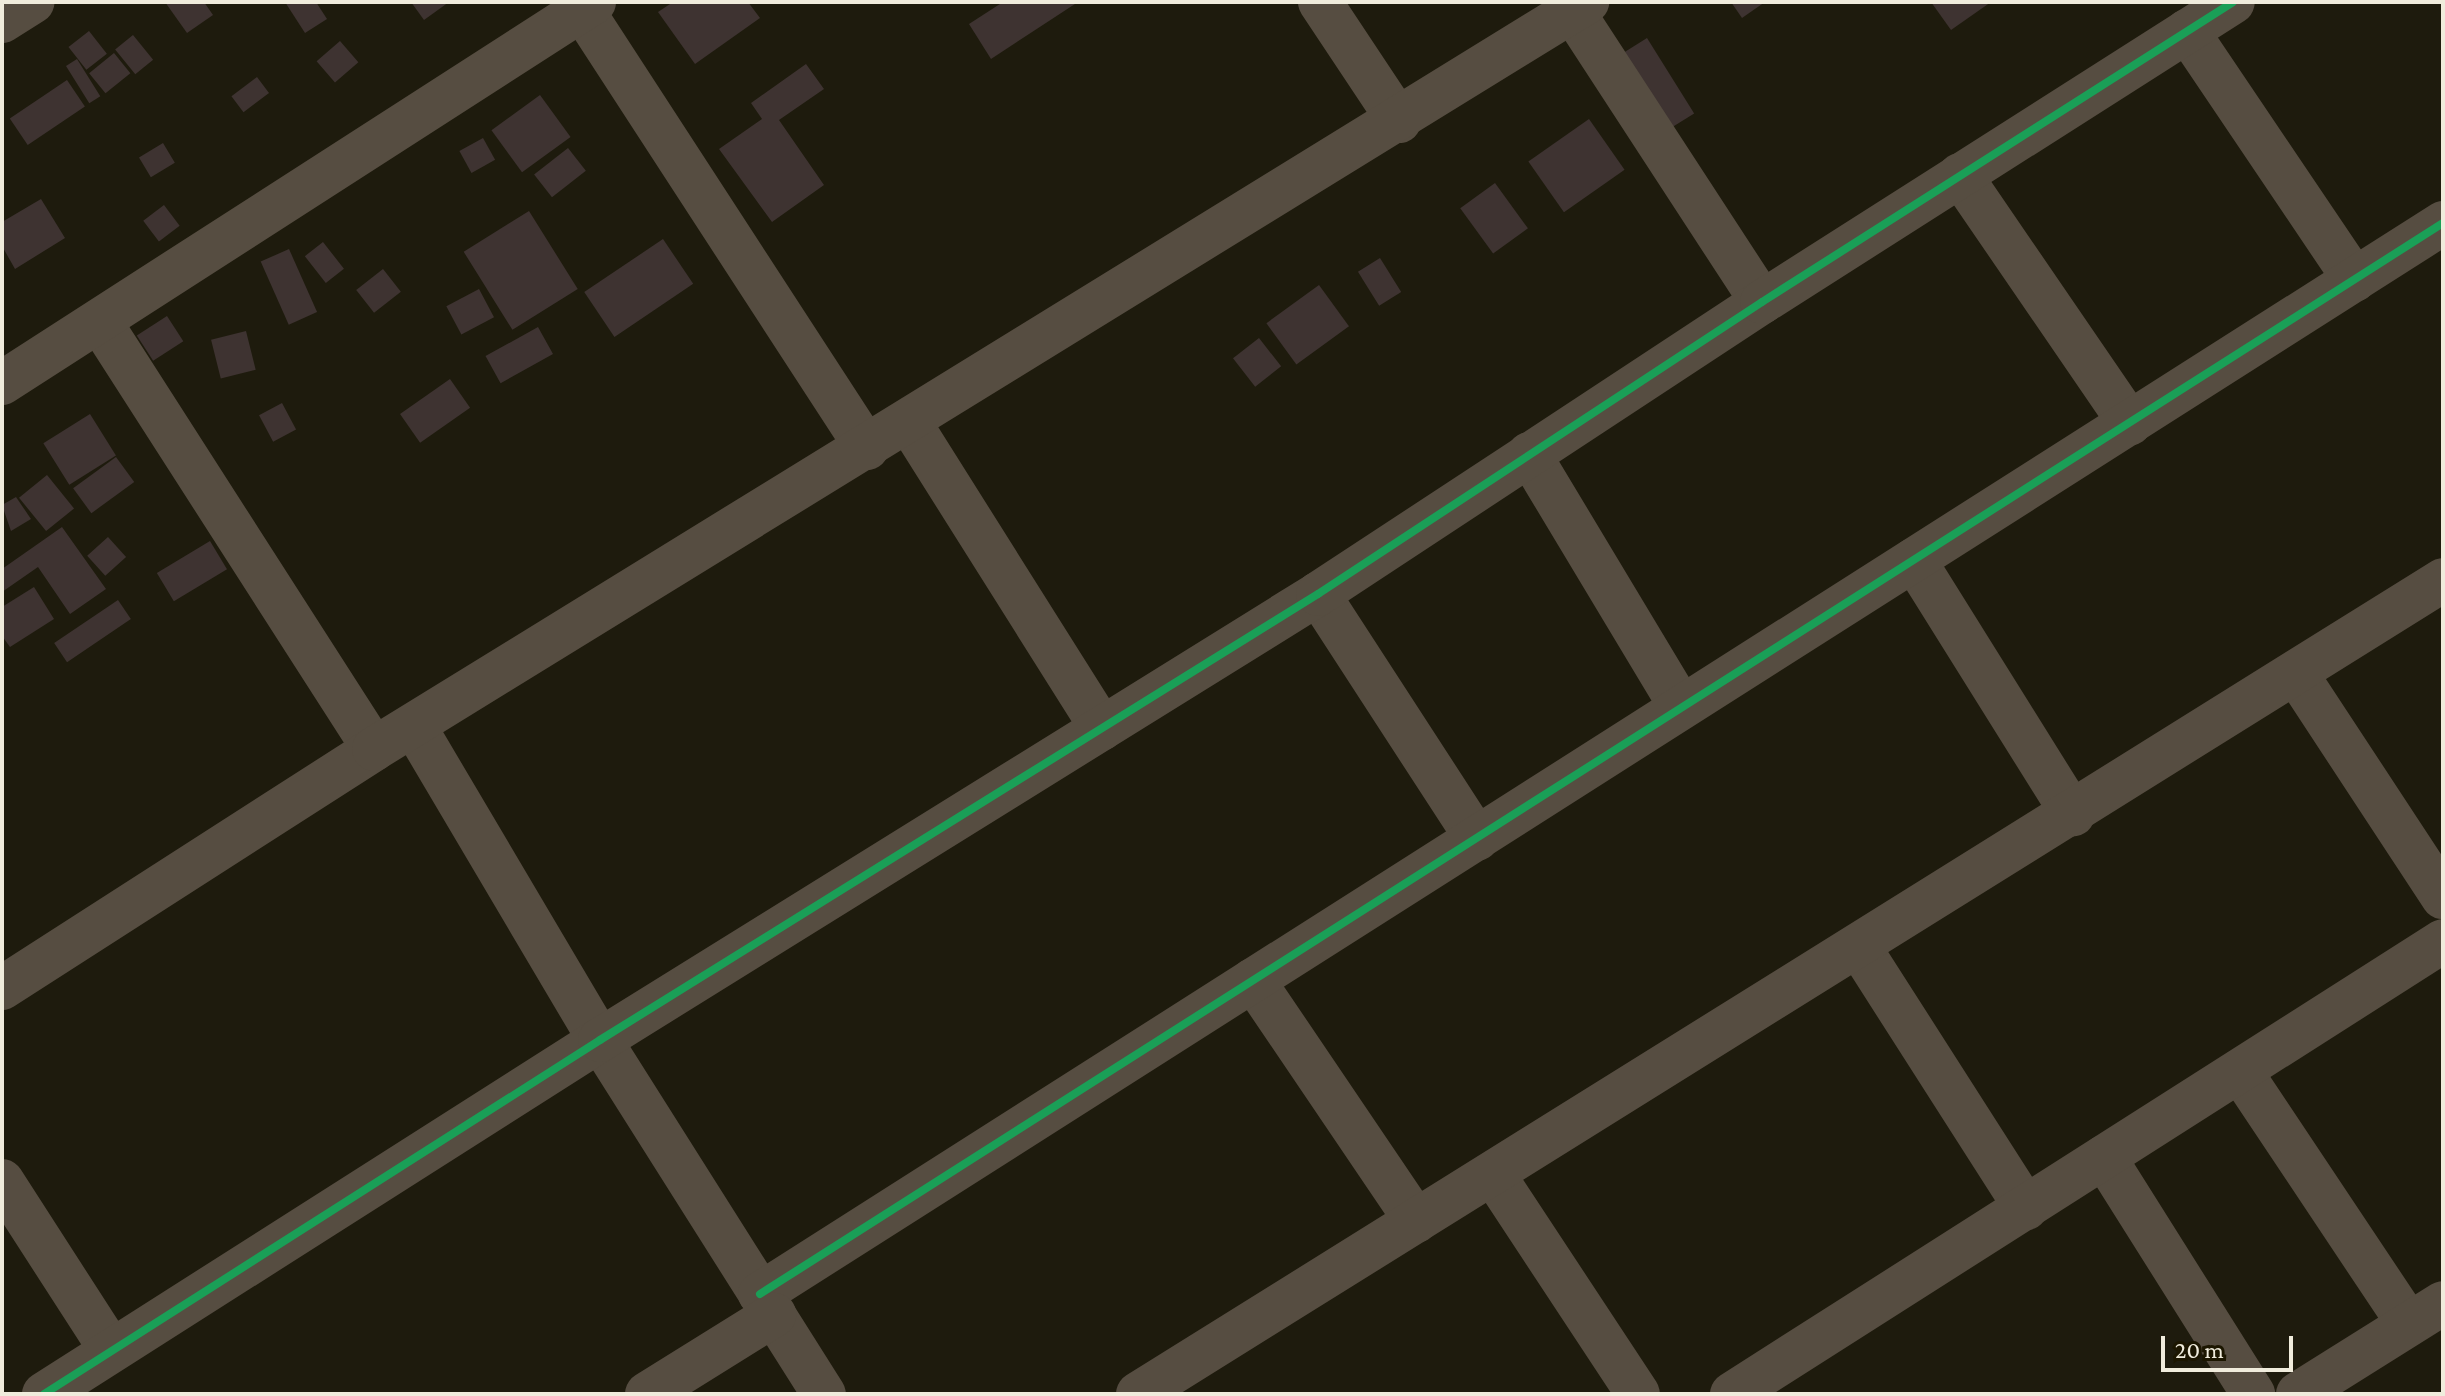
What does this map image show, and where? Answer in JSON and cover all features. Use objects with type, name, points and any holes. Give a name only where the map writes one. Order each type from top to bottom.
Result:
[{"type":"street","points":[[2,21],[33,2]]},
{"type":"street","points":[[1320,2],[1399,121]]},
{"type":"street","points":[[44,1394],[600,1040],[1318,594],[1762,302],[2233,2]]},
{"type":"street","points":[[2,383],[585,5],[867,448]]},
{"type":"street","points":[[2,988],[374,749],[1580,7],[1762,302]]},
{"type":"street","points":[[2187,31],[2355,280]]},
{"type":"street","points":[[1960,175],[2130,423]]},
{"type":"street","points":[[647,1394],[767,1304],[1253,980],[1477,839],[1680,705],[2443,223]]},
{"type":"street","points":[[100,322],[374,749]]},
{"type":"street","points":[[909,422],[1102,728]]},
{"type":"street","points":[[1529,454],[1680,705]]},
{"type":"street","points":[[1914,560],[2073,814]]},
{"type":"street","points":[[1138,1394],[2297,675],[2443,580]]},
{"type":"street","points":[[1318,594],[1477,839]]},
{"type":"street","points":[[2297,675],[2443,897]]},
{"type":"street","points":[[414,726],[600,1040],[824,1394]]},
{"type":"street","points":[[1732,1394],[2443,941]]},
{"type":"street","points":[[1859,947],[2026,1208]]},
{"type":"street","points":[[1253,980],[1416,1221]]},
{"type":"street","points":[[2240,1071],[2426,1313],[2298,1394]]},
{"type":"street","points":[[2104,1157],[2253,1394]]},
{"type":"street","points":[[1493,1174],[1638,1394]]},
{"type":"street","points":[[2,1181],[111,1350]]},
{"type":"building","points":[[165,2],[204,2],[213,15],[187,33]]},
{"type":"building","points":[[285,2],[316,2],[327,19],[305,33]]},
{"type":"building","points":[[411,2],[449,2],[424,20]]},
{"type":"building","points":[[673,2],[748,2],[760,18],[695,64],[658,12]]},
{"type":"building","points":[[1003,2],[1078,2],[991,59],[969,24]]},
{"type":"building","points":[[1731,2],[1765,2],[1742,18]]},
{"type":"building","points":[[1931,2],[1991,2],[1951,30]]},
{"type":"building","points":[[89,31],[107,54],[86,70],[69,47]]},
{"type":"building","points":[[133,35],[153,60],[135,74],[115,49]]},
{"type":"building","points":[[1647,38],[1694,113],[1662,134],[1615,58]]},
{"type":"building","points":[[340,41],[358,62],[335,82],[317,61]]},
{"type":"building","points":[[114,53],[130,73],[105,93],[89,73]]},
{"type":"building","points":[[77,59],[100,96],[89,103],[66,66]]},
{"type":"building","points":[[806,64],[824,89],[779,120],[824,185],[772,222],[719,149],[762,119],[751,103]]},
{"type":"building","points":[[257,77],[269,93],[243,112],[231,96]]},
{"type":"building","points":[[67,80],[85,107],[28,145],[10,119]]},
{"type":"building","points":[[540,95],[571,137],[522,172],[491,130]]},
{"type":"building","points":[[1589,119],[1625,170],[1564,212],[1528,161]]},
{"type":"building","points":[[483,138],[495,160],[472,173],[459,151]]},
{"type":"building","points":[[163,143],[175,163],[151,177],[139,157]]},
{"type":"building","points":[[568,148],[586,171],[552,197],[534,174]]},
{"type":"building","points":[[1495,183],[1528,228],[1493,254],[1460,208]]},
{"type":"building","points":[[41,199],[65,238],[15,269],[2,246],[2,222]]},
{"type":"building","points":[[164,205],[180,226],[159,241],[143,221]]},
{"type":"building","points":[[529,211],[578,289],[512,330],[464,252]]},
{"type":"building","points":[[663,239],[693,284],[614,337],[584,292]]},
{"type":"building","points":[[323,242],[344,269],[326,283],[305,256]]},
{"type":"building","points":[[289,249],[317,312],[289,325],[261,262]]},
{"type":"building","points":[[1380,258],[1401,292],[1379,306],[1358,272]]},
{"type":"building","points":[[383,269],[401,292],[374,313],[356,290]]},
{"type":"building","points":[[1319,285],[1349,326],[1296,364],[1266,323]]},
{"type":"building","points":[[479,289],[494,317],[461,335],[446,306]]},
{"type":"building","points":[[167,316],[183,341],[153,361],[137,336]]},
{"type":"building","points":[[538,327],[553,354],[501,383],[486,356]]},
{"type":"building","points":[[246,331],[256,370],[221,379],[211,340]]},
{"type":"building","points":[[1259,338],[1281,366],[1255,387],[1233,358]]},
{"type":"building","points":[[450,379],[470,408],[420,443],[400,414]]},
{"type":"building","points":[[282,403],[296,429],[273,442],[259,415]]},
{"type":"building","points":[[90,414],[116,456],[69,485],[43,443]]},
{"type":"building","points":[[116,457],[134,482],[91,513],[73,488]]},
{"type":"building","points":[[47,475],[74,508],[46,531],[19,498]]},
{"type":"building","points":[[16,497],[31,519],[11,531],[2,505]]},
{"type":"building","points":[[62,527],[106,589],[70,614],[38,567],[2,592],[2,569]]},
{"type":"building","points":[[108,537],[126,557],[105,576],[87,556]]},
{"type":"building","points":[[210,541],[227,569],[174,601],[157,573]]},
{"type":"building","points":[[34,587],[54,619],[10,647],[2,636],[2,607]]},
{"type":"building","points":[[118,600],[131,619],[67,662],[54,643]]},
{"type":"cycle path","points":[[44,1394],[600,1040],[1318,594],[1762,302],[2233,2]]},
{"type":"cycle path","points":[[760,1294],[2443,223]]}]
